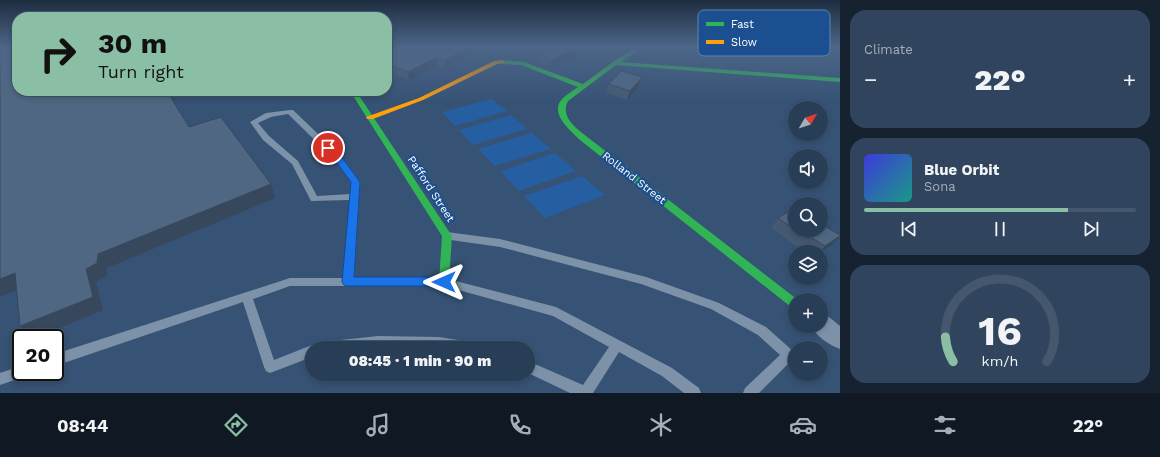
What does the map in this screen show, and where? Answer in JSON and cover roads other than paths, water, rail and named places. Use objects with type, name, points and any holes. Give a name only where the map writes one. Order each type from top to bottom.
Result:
[{"type":"street","points":[[370,117],[421,99],[489,65]]},
{"type":"street","points":[[528,65],[582,86]]},
{"type":"street","name":"Rolland Street","points":[[612,65],[582,86],[565,100],[561,106],[561,112],[573,128],[583,138],[788,299]]},
{"type":"street","points":[[646,65],[840,80]]},
{"type":"street","name":"Pafford Street","points":[[356,96],[447,236],[444,282]]},
{"type":"street","points":[[828,330],[840,339]]},
{"type":"lane","points":[[348,282],[356,182],[337,157],[290,112],[268,115],[254,122],[266,138],[295,163],[314,199],[354,197]]},
{"type":"lane","points":[[447,236],[500,243],[574,262],[642,280],[715,306],[762,331],[789,355],[750,393]]},
{"type":"lane","points":[[64,357],[290,282],[444,282],[556,312],[667,372],[694,393]]},
{"type":"lane","points":[[247,296],[270,367],[305,354]]},
{"type":"lane","points":[[535,370],[585,393],[617,345]]},
{"type":"lane","points":[[0,379],[12,375]]}]
